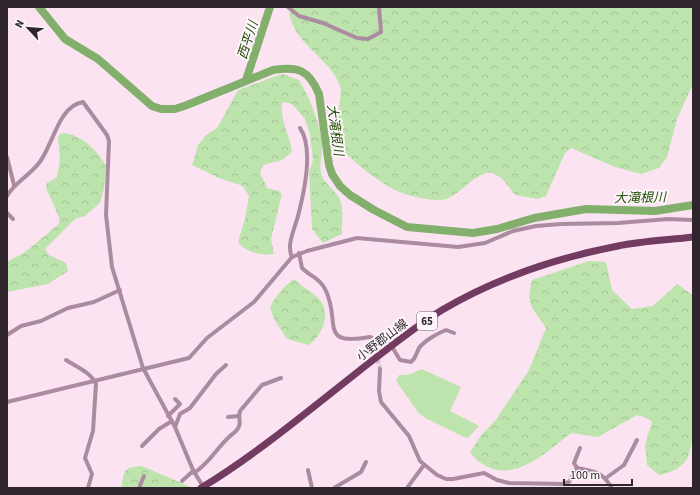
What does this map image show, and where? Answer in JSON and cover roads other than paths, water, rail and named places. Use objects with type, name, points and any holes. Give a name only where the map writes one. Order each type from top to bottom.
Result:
[{"type":"main road","name":"小野郡山線","points":[[203,488],[291,424],[391,345],[442,310],[489,286],[528,270],[561,259],[619,246],[693,237]]},
{"type":"street","points":[[288,7],[305,19],[323,23],[357,38],[368,39],[381,32],[378,7]]},
{"type":"street","points":[[7,196],[14,184],[40,163],[60,122],[72,107],[83,102],[107,135],[109,141],[106,188],[108,240],[112,267],[143,368],[172,421],[194,472],[203,488]]},
{"type":"street","points":[[292,257],[290,247],[299,214],[307,154],[306,142],[300,128]]},
{"type":"street","points":[[7,157],[14,184]]},
{"type":"street","points":[[7,213],[13,219]]},
{"type":"street","points":[[7,402],[189,358],[207,338],[254,302],[292,257],[299,253],[357,238],[373,238],[392,242],[436,243],[458,247],[485,243],[513,231],[536,226],[618,223],[668,218],[693,220]]},
{"type":"street","points":[[299,253],[302,268],[315,277],[326,290],[332,310],[336,335],[342,339],[350,340],[370,337],[374,340],[375,348]]},
{"type":"street","points":[[7,335],[21,326],[41,320],[68,308],[94,302],[120,290]]},
{"type":"street","points":[[391,345],[400,360],[410,362],[415,358],[420,346],[428,340],[444,331],[454,333]]},
{"type":"street","points":[[66,360],[94,380],[96,390],[93,431],[85,458],[92,474],[88,488]]},
{"type":"street","points":[[175,427],[180,414],[190,408],[216,374],[226,365]]},
{"type":"street","points":[[380,369],[379,391],[381,402],[409,436],[420,461],[437,475],[446,478],[484,473],[500,481],[518,484],[564,484],[571,480],[578,468]]},
{"type":"street","points":[[182,480],[208,463],[218,449],[238,430],[240,424],[240,411],[262,386],[281,378]]},
{"type":"street","points":[[168,416],[180,404],[175,399]]},
{"type":"street","points":[[228,417],[239,416]]},
{"type":"street","points":[[142,446],[159,429],[172,421]]},
{"type":"street","points":[[606,478],[624,465],[637,440]]},
{"type":"street","points":[[580,448],[574,463],[578,468],[597,472],[606,478],[612,488]]},
{"type":"street","points":[[334,488],[361,472],[366,462]]},
{"type":"street","points":[[407,488],[424,465]]},
{"type":"street","points":[[308,470],[312,488]]},
{"type":"street","points":[[139,488],[144,476]]},
{"type":"waterway","name":"大滝根川","points":[[39,7],[65,39],[98,59],[152,106],[161,109],[175,109],[187,105],[273,70],[289,69],[302,72],[311,80],[319,94],[329,165],[332,174],[340,186],[350,195],[374,210],[407,227],[473,233],[497,229],[534,218],[586,209],[655,211],[693,205]]},
{"type":"waterway","name":"西平川","points":[[246,80],[270,7]]},
{"type":"tunnel","points":[[375,348],[380,369]]}]
